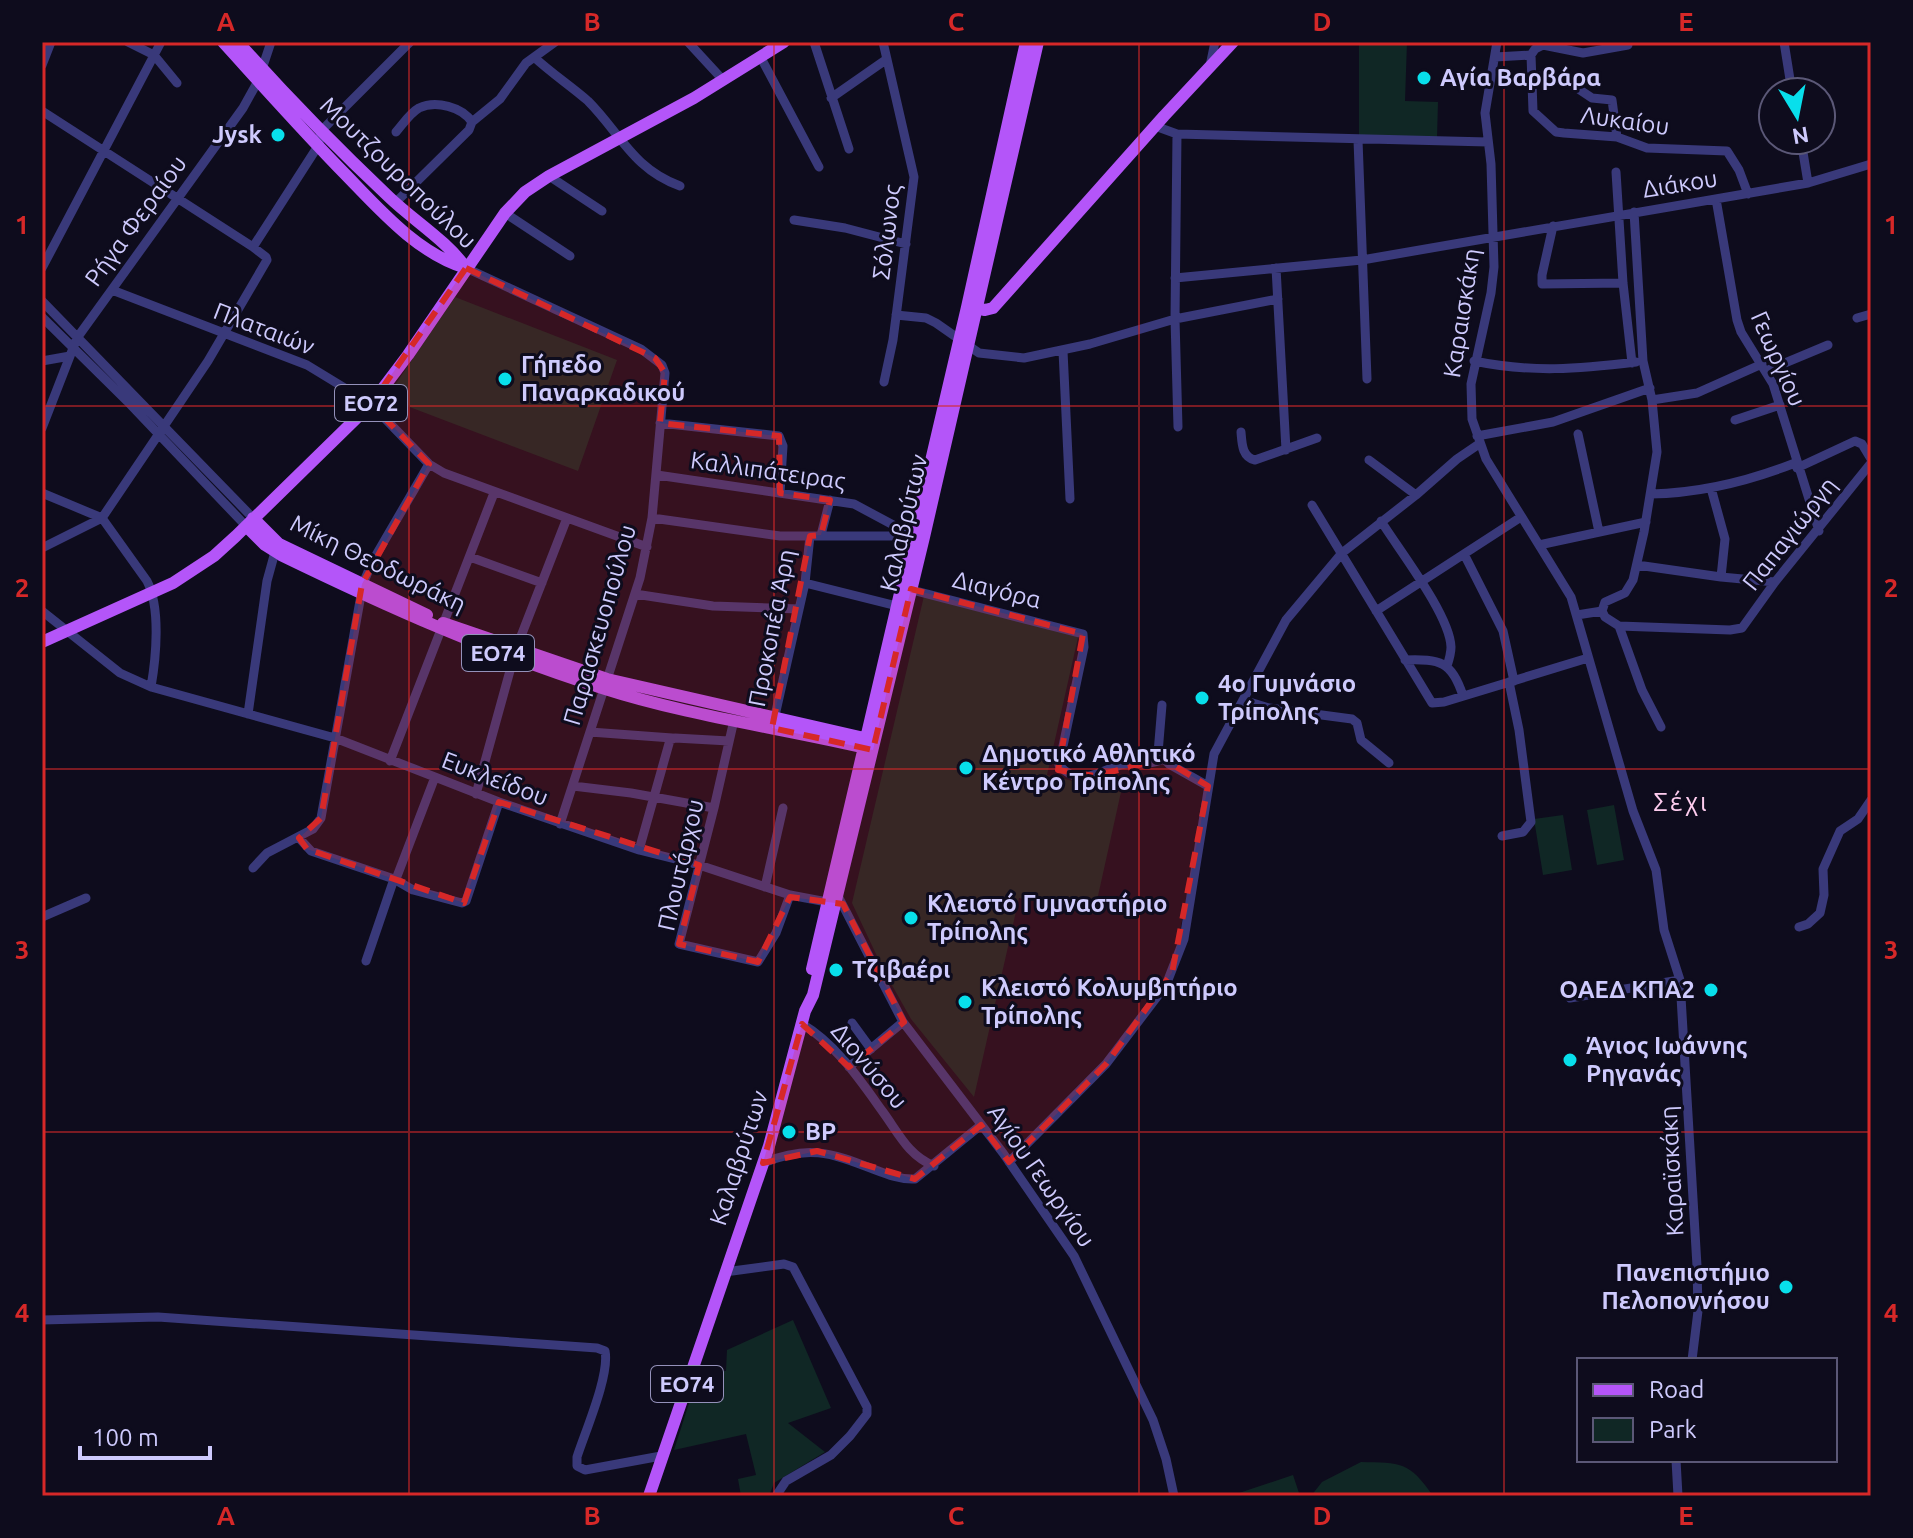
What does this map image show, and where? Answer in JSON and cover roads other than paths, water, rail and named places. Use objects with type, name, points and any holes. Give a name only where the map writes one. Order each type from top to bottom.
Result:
[{"type":"main road","name":"Μουτζουροπούλου","points":[[223,42],[322,130],[395,203],[456,253],[466,268]]},
{"type":"main road","name":"Μουτζουροπούλου","points":[[238,42],[318,146],[372,201],[417,241],[447,262],[466,268]]},
{"type":"main road","points":[[466,268],[505,213],[525,192],[723,80],[764,49],[784,42]]},
{"type":"main road","name":"Καλαβρύτων","points":[[972,308],[1026,42]]},
{"type":"main road","name":"Καλαβρύτων","points":[[725,1272],[763,1163],[813,995],[832,897],[962,344],[1038,42]]},
{"type":"main road","points":[[972,308],[993,308],[1233,42]]},
{"type":"main road","name":"ΕΟ72","points":[[42,642],[152,593],[214,556],[371,404],[466,268]]},
{"type":"main road","name":"Μίκη Θεοδωράκη","points":[[249,522],[275,552],[362,588]]},
{"type":"main road","name":"Μίκη Θεοδωράκη","points":[[249,522],[279,544],[443,627],[606,684],[734,720],[773,724]]},
{"type":"main road","name":"Καλαβρύτων","points":[[869,744],[897,606],[906,589]]},
{"type":"main road","name":"Μίκη Θεοδωράκη","points":[[606,684],[869,744]]},
{"type":"main road","name":"ΕΟ74","points":[[649,1496],[725,1272]]},
{"type":"street","points":[[42,65],[51,42]]},
{"type":"street","points":[[128,42],[154,55],[177,83]]},
{"type":"street","points":[[42,268],[161,42]]},
{"type":"street","name":"Ρήγα Φεραίου","points":[[42,428],[73,347],[238,116],[260,74],[271,42]]},
{"type":"street","points":[[253,247],[318,146],[322,130],[410,42]]},
{"type":"street","points":[[395,203],[469,130],[472,122],[500,99],[526,63],[555,42]]},
{"type":"street","points":[[688,42],[723,80]]},
{"type":"street","points":[[814,42],[849,149]]},
{"type":"street","name":"Σόλωνος","points":[[883,42],[914,177],[884,382]]},
{"type":"street","points":[[1210,66],[1215,42]]},
{"type":"street","name":"Καραισκάκη","points":[[1497,42],[1485,107],[1494,238],[1491,293],[1474,361],[1470,398],[1478,440],[1566,588],[1588,658]]},
{"type":"street","points":[[1784,42],[1789,76]]},
{"type":"street","points":[[1495,57],[1543,45],[1583,53],[1628,45]]},
{"type":"street","points":[[764,49],[819,167]]},
{"type":"street","name":"Λυκαίου","points":[[1532,49],[1533,111],[1556,132],[1617,137],[1647,148],[1727,151],[1739,170],[1748,194]]},
{"type":"street","points":[[534,57],[588,102],[630,153],[662,178],[680,186]]},
{"type":"street","points":[[831,98],[887,59]]},
{"type":"street","points":[[1531,74],[1571,84],[1592,98],[1612,100],[1617,137]]},
{"type":"street","points":[[396,132],[412,113],[428,106],[457,110],[472,122]]},
{"type":"street","points":[[42,111],[253,247],[267,260],[224,335],[102,518],[42,548]]},
{"type":"street","points":[[1155,126],[1177,134],[1488,142]]},
{"type":"street","points":[[1177,134],[1175,319],[1178,427]]},
{"type":"street","points":[[1358,140],[1367,379]]},
{"type":"street","points":[[1804,156],[1808,183]]},
{"type":"street","name":"Διάκου","points":[[1175,278],[1362,260],[1808,183],[1871,164]]},
{"type":"street","points":[[1616,172],[1632,363]]},
{"type":"street","points":[[549,176],[602,211]]},
{"type":"street","name":"Γεωργίου","points":[[1716,199],[1737,320],[1741,332],[1764,367],[1780,405],[1796,465],[1819,531]]},
{"type":"street","points":[[1634,212],[1643,361],[1652,400],[1657,452],[1637,565],[1627,591],[1605,602],[1602,611],[1605,617],[1619,626],[1642,690],[1661,727]]},
{"type":"street","points":[[505,213],[570,256]]},
{"type":"street","points":[[794,220],[821,223],[906,244]]},
{"type":"street","points":[[1553,226],[1542,284],[1623,283]]},
{"type":"street","name":"Παρασκευοπούλου","points":[[466,268],[582,320],[655,358],[665,373],[657,475],[647,547],[635,594],[560,824]]},
{"type":"street","points":[[1276,268],[1286,450]]},
{"type":"street","name":"Πλαταιών","points":[[112,290],[307,365],[371,404],[429,464],[494,493],[647,547]]},
{"type":"street","points":[[896,315],[926,318],[979,353],[1016,358],[1063,351],[1175,319],[1278,299]]},
{"type":"street","name":"Μίκη Θεοδωράκη","points":[[42,301],[73,347]]},
{"type":"street","points":[[1857,318],[1871,314]]},
{"type":"street","name":"Μίκη Θεοδωράκη","points":[[42,317],[162,430],[249,522]]},
{"type":"street","points":[[1652,400],[1697,393],[1828,345]]},
{"type":"street","points":[[42,361],[73,347]]},
{"type":"street","points":[[1063,351],[1070,499]]},
{"type":"street","points":[[1474,361],[1519,369],[1577,369],[1643,361]]},
{"type":"street","points":[[1009,1162],[1106,1064],[1166,985],[1184,939],[1214,754],[1286,620],[1342,553],[1416,495],[1478,440],[1553,422],[1650,388]]},
{"type":"street","points":[[1735,420],[1780,405]]},
{"type":"street","points":[[660,423],[772,434],[781,438],[780,493]]},
{"type":"street","points":[[1241,432],[1244,452],[1250,459],[1260,459],[1317,438]]},
{"type":"street","points":[[1578,434],[1599,532]]},
{"type":"street","points":[[1651,494],[1711,488],[1796,465],[1853,441],[1862,444],[1871,461]]},
{"type":"street","points":[[1369,460],[1416,495]]},
{"type":"street","name":"Παπαγιώργη","points":[[1619,626],[1740,629],[1871,461]]},
{"type":"street","points":[[253,868],[267,853],[313,829],[321,818],[362,588],[372,562],[429,464]]},
{"type":"street","name":"Καλλιπάτειρας","points":[[657,475],[862,507],[918,536]]},
{"type":"street","points":[[1711,488],[1725,539],[1721,577]]},
{"type":"street","points":[[42,493],[102,518],[142,573],[152,593],[155,650],[151,687]]},
{"type":"street","points":[[390,761],[494,493]]},
{"type":"street","name":"Προκοπέα Άρη","points":[[773,724],[816,536],[830,500]]},
{"type":"street","points":[[1312,505],[1432,703],[1588,658]]},
{"type":"street","points":[[1376,611],[1521,517]]},
{"type":"street","points":[[476,794],[515,654],[567,518]]},
{"type":"street","points":[[652,518],[780,536],[918,536]]},
{"type":"street","points":[[1381,521],[1421,582],[1446,628],[1451,648],[1447,666]]},
{"type":"street","points":[[1539,545],[1646,522]]},
{"type":"street","points":[[248,714],[267,581],[275,552]]},
{"type":"street","points":[[1464,554],[1503,631],[1519,730],[1531,822],[1523,832],[1502,836]]},
{"type":"street","points":[[470,557],[542,583]]},
{"type":"street","points":[[1637,565],[1775,582]]},
{"type":"street","points":[[805,583],[897,606]]},
{"type":"street","name":"Διαγόρα","points":[[906,589],[1083,634],[1084,647],[1059,765],[1069,773],[1088,777],[1123,764],[1155,763],[1163,759]]},
{"type":"street","points":[[635,594],[699,605],[799,609]]},
{"type":"street","name":"Ευκλείδου","points":[[42,611],[120,673],[151,687],[335,738],[476,794],[639,850],[699,865],[790,895],[832,897]]},
{"type":"street","points":[[1577,615],[1602,611]]},
{"type":"street","name":"Καραϊσκάκη","points":[[1588,658],[1633,811],[1652,857],[1664,930],[1680,980],[1697,1266],[1697,1323],[1692,1358]]},
{"type":"street","points":[[1405,660],[1437,661],[1447,666],[1463,696]]},
{"type":"street","points":[[1243,700],[1269,708],[1349,717],[1357,723],[1361,740],[1389,763]]},
{"type":"street","points":[[1162,705],[1157,748],[1163,759],[1208,786]]},
{"type":"street","name":"Πλουτάρχου","points":[[734,720],[679,944],[758,962],[776,933],[790,895]]},
{"type":"street","points":[[590,732],[729,741]]},
{"type":"street","points":[[639,850],[672,738]]},
{"type":"street","points":[[366,961],[435,777]]},
{"type":"street","points":[[573,786],[714,808]]},
{"type":"street","points":[[1799,927],[1808,924],[1820,913],[1824,895],[1823,869],[1840,831],[1858,819],[1871,800]]},
{"type":"street","points":[[299,838],[311,851],[395,879],[413,890],[464,903],[499,802]]},
{"type":"street","points":[[765,887],[783,808]]},
{"type":"street","name":"Αγίου Γεωργίου","points":[[832,897],[903,1022],[1009,1162],[1074,1256],[1153,1420],[1169,1467],[1174,1496]]},
{"type":"street","points":[[42,917],[86,898]]},
{"type":"street","points":[[1570,998],[1680,980]]},
{"type":"street","name":"Διονύσου","points":[[804,1017],[849,1067],[912,1155],[934,1166]]},
{"type":"street","points":[[849,1067],[903,1022]]},
{"type":"street","points":[[852,1023],[871,1049]]},
{"type":"street","points":[[763,1163],[792,1153],[817,1151],[909,1179],[920,1177],[981,1125]]},
{"type":"street","points":[[725,1272],[784,1264],[793,1267],[867,1407],[867,1414],[840,1445],[814,1466],[786,1481],[776,1496]]},
{"type":"street","points":[[42,1320],[158,1317],[597,1348],[605,1351],[606,1359],[577,1466],[585,1470],[661,1456]]},
{"type":"street","points":[[1676,1462],[1678,1496]]},
{"type":"place","name":"Αγία Βαρβάρα","points":[[1424,78]]},
{"type":"place","name":"Jysk","points":[[278,135]]},
{"type":"place","name":"Γήπεδο Παναρκαδικού","points":[[505,379]]},
{"type":"place","name":"4ο Γυμνάσιο Τρίπολης","points":[[1202,698]]},
{"type":"place","name":"Δημοτικό Αθλητικό Κέντρο Τρίπολης","points":[[966,768]]},
{"type":"place","name":"Κλειστό Γυμναστήριο Τρίπολης","points":[[911,918]]},
{"type":"place","name":"Τζιβαέρι","points":[[836,970]]},
{"type":"place","name":"ΟΑΕΔ ΚΠΑ2","points":[[1711,990]]},
{"type":"place","name":"Κλειστό Κολυμβητήριο Τρίπολης","points":[[965,1002]]},
{"type":"place","name":"Άγιος Ιωάννης Ρηγανάς","points":[[1570,1060]]},
{"type":"place","name":"BP","points":[[789,1132]]},
{"type":"place","name":"Πανεπιστήμιο Πελοποννήσου","points":[[1786,1287]]},
{"type":"district","name":"Σέχι","points":[[1681,802]]}]
